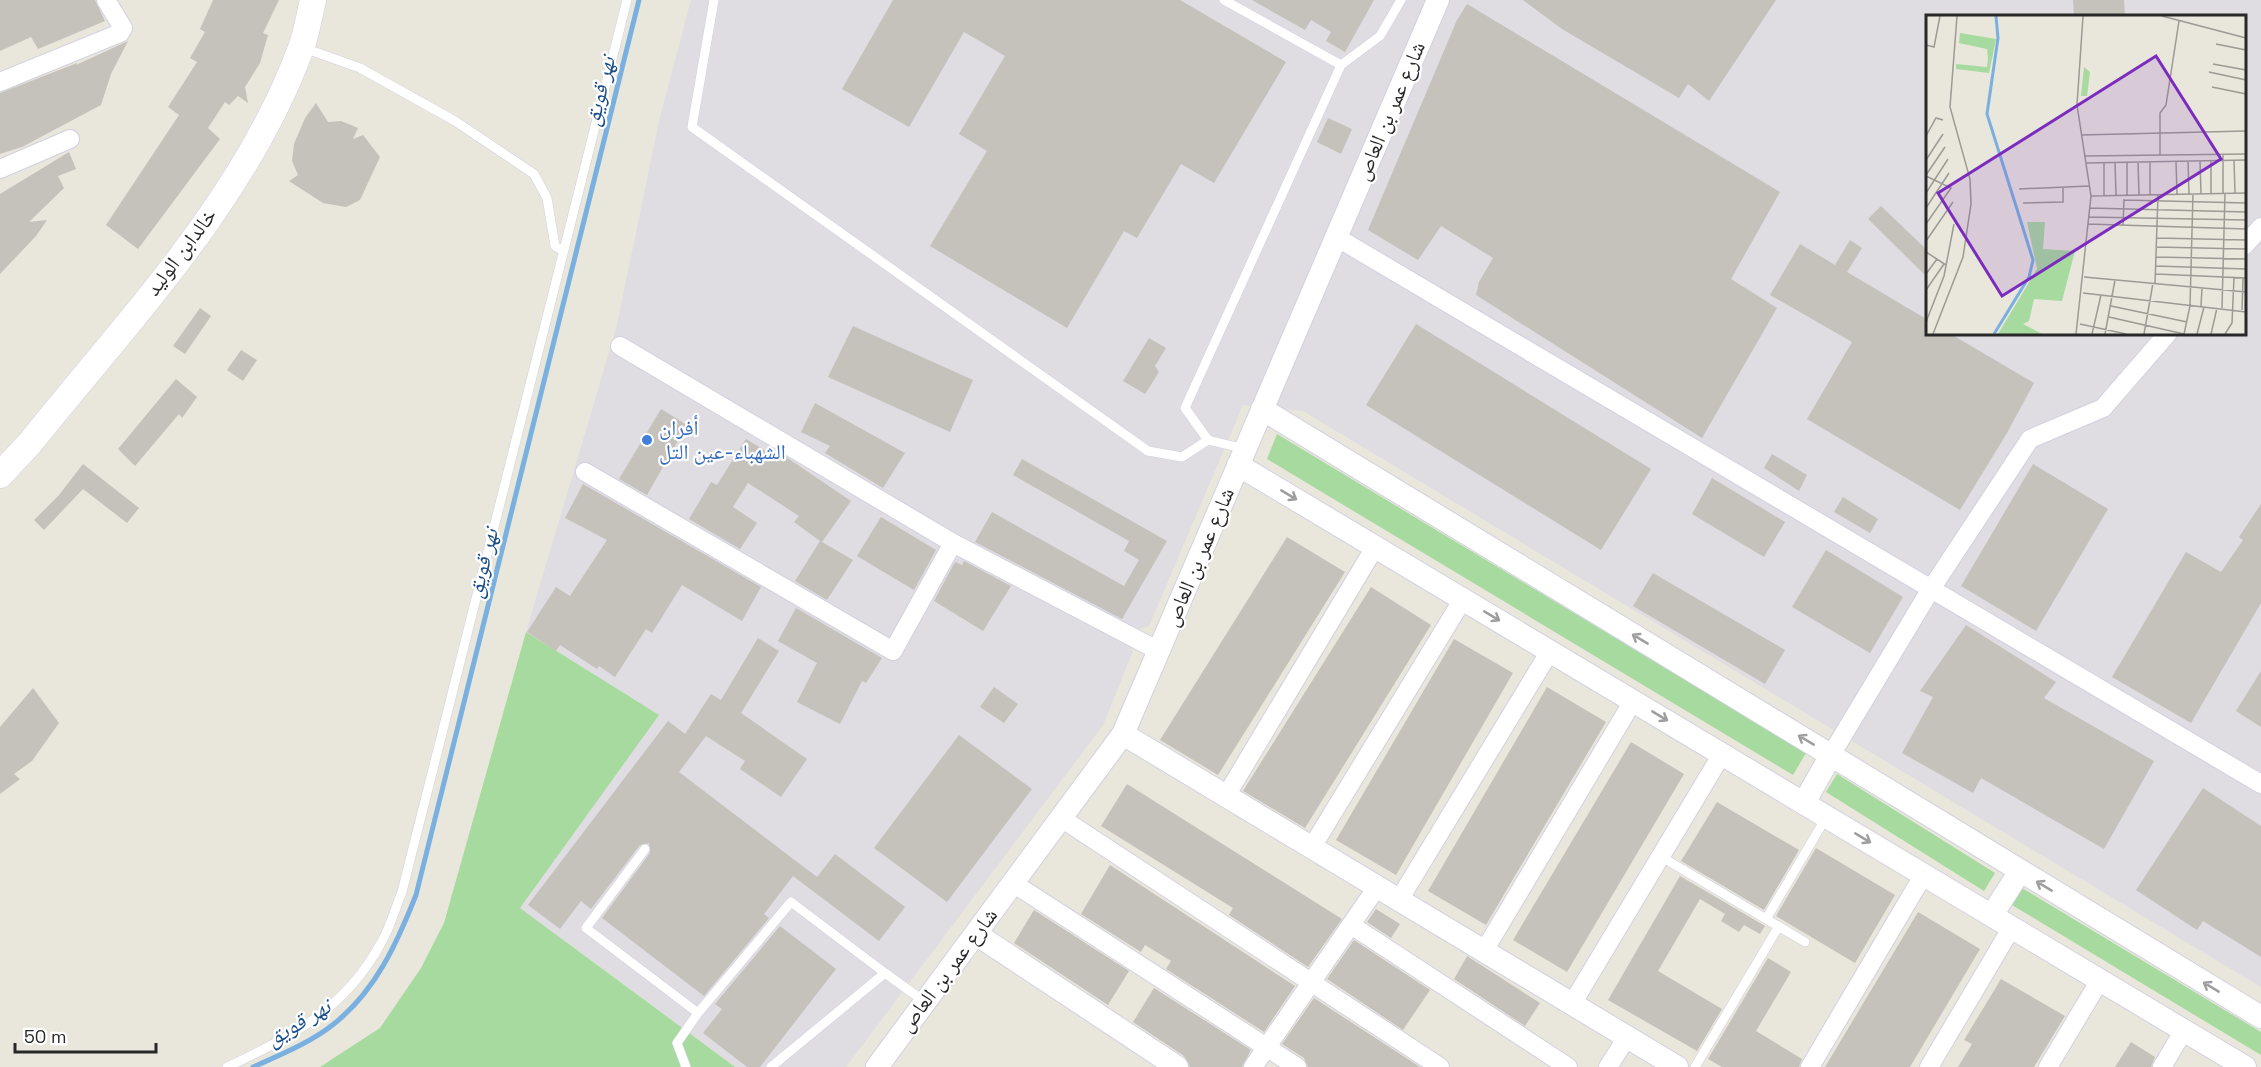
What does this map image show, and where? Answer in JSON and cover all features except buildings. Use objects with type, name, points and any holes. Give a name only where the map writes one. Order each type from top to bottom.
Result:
[{"type":"main road","name":"خالدابن الوليد","points":[[0,475],[30,443],[197,238],[263,132],[302,47],[313,0]]},
{"type":"street","points":[[0,82],[120,33],[123,28],[105,0]]},
{"type":"street","name":"شارع عمر بن العاص","points":[[877,1067],[1123,734],[1438,0]]},
{"type":"street","points":[[0,169],[70,139]]},
{"type":"street","points":[[2246,244],[2261,227]]},
{"type":"street","points":[[1336,237],[2261,784]]},
{"type":"street","points":[[1804,803],[1931,589],[2030,439],[2103,408],[2167,334]]},
{"type":"street","points":[[620,346],[953,543],[1158,651]]},
{"type":"street","points":[[1262,410],[2261,1017]]},
{"type":"street","points":[[1242,457],[1376,547],[2245,1067]]},
{"type":"street","points":[[585,472],[892,651],[953,543]]},
{"type":"street","points":[[1226,796],[1376,547]]},
{"type":"street","points":[[1312,848],[1463,599]]},
{"type":"street","points":[[1399,900],[1550,651]]},
{"type":"street","points":[[1484,951],[1634,701]]},
{"type":"street","points":[[1123,734],[1677,1067]]},
{"type":"street","points":[[1572,1004],[1722,754]]},
{"type":"street","points":[[1061,818],[1440,1067]]},
{"type":"street","points":[[1992,915],[2020,871]]},
{"type":"street","points":[[1810,1067],[1924,874]]},
{"type":"street","points":[[1013,883],[1297,1067]]},
{"type":"street","points":[[1253,1067],[1377,886]]},
{"type":"street","points":[[1350,925],[1568,1067]]},
{"type":"street","points":[[1929,1067],[2012,927]]},
{"type":"street","points":[[976,934],[1177,1067]]},
{"type":"street","points":[[2048,1067],[2100,980]]},
{"type":"street","points":[[2162,1067],[2184,1030]]},
{"type":"street","points":[[1608,1067],[1627,1037]]},
{"type":"lane","points":[[227,1067],[278,1043],[324,1014],[357,981],[382,942],[405,881],[627,0]]},
{"type":"lane","points":[[714,0],[692,127],[1148,451],[1182,458],[1208,440]]},
{"type":"lane","points":[[1224,0],[1341,65]]},
{"type":"lane","points":[[1242,457],[1208,440],[1185,408],[1341,65],[1380,36],[1401,0]]},
{"type":"lane","points":[[302,47],[360,68],[455,121],[534,174],[547,198],[555,246],[563,251]]},
{"type":"lane","points":[[1766,919],[1827,816]]},
{"type":"lane","points":[[645,849],[586,928],[698,1013]]},
{"type":"lane","points":[[1660,856],[1805,942]]},
{"type":"lane","points":[[686,1067],[677,1043],[698,1013],[791,902],[925,1002]]},
{"type":"lane","points":[[1695,1067],[1779,926]]},
{"type":"lane","points":[[771,1067],[885,973]]},
{"type":"shaded area","points":[[691,0],[2261,0],[2261,987],[1303,411],[1243,405],[1149,626],[1127,633],[1133,651],[1103,725],[846,1067],[735,1067],[520,908],[658,715],[526,632],[616,329],[660,117]]},
{"type":"green space","points":[[1277,434],[1806,753],[1793,775],[1267,459]]},
{"type":"green space","points":[[526,632],[659,715],[520,908],[735,1067],[320,1067],[380,1028],[421,968],[444,923]]},
{"type":"green space","points":[[1837,774],[1995,873],[1984,891],[1826,792]]},
{"type":"green space","points":[[2017,885],[2261,1032],[2261,1055],[2007,902]]},
{"type":"waterway","name":"نهر قويق","points":[[253,1067],[316,1036],[349,1010],[374,981],[384,965],[416,895],[639,0]]},
{"type":"place","name":"أفران الشهباء-عين التل","points":[[647,440]]}]
